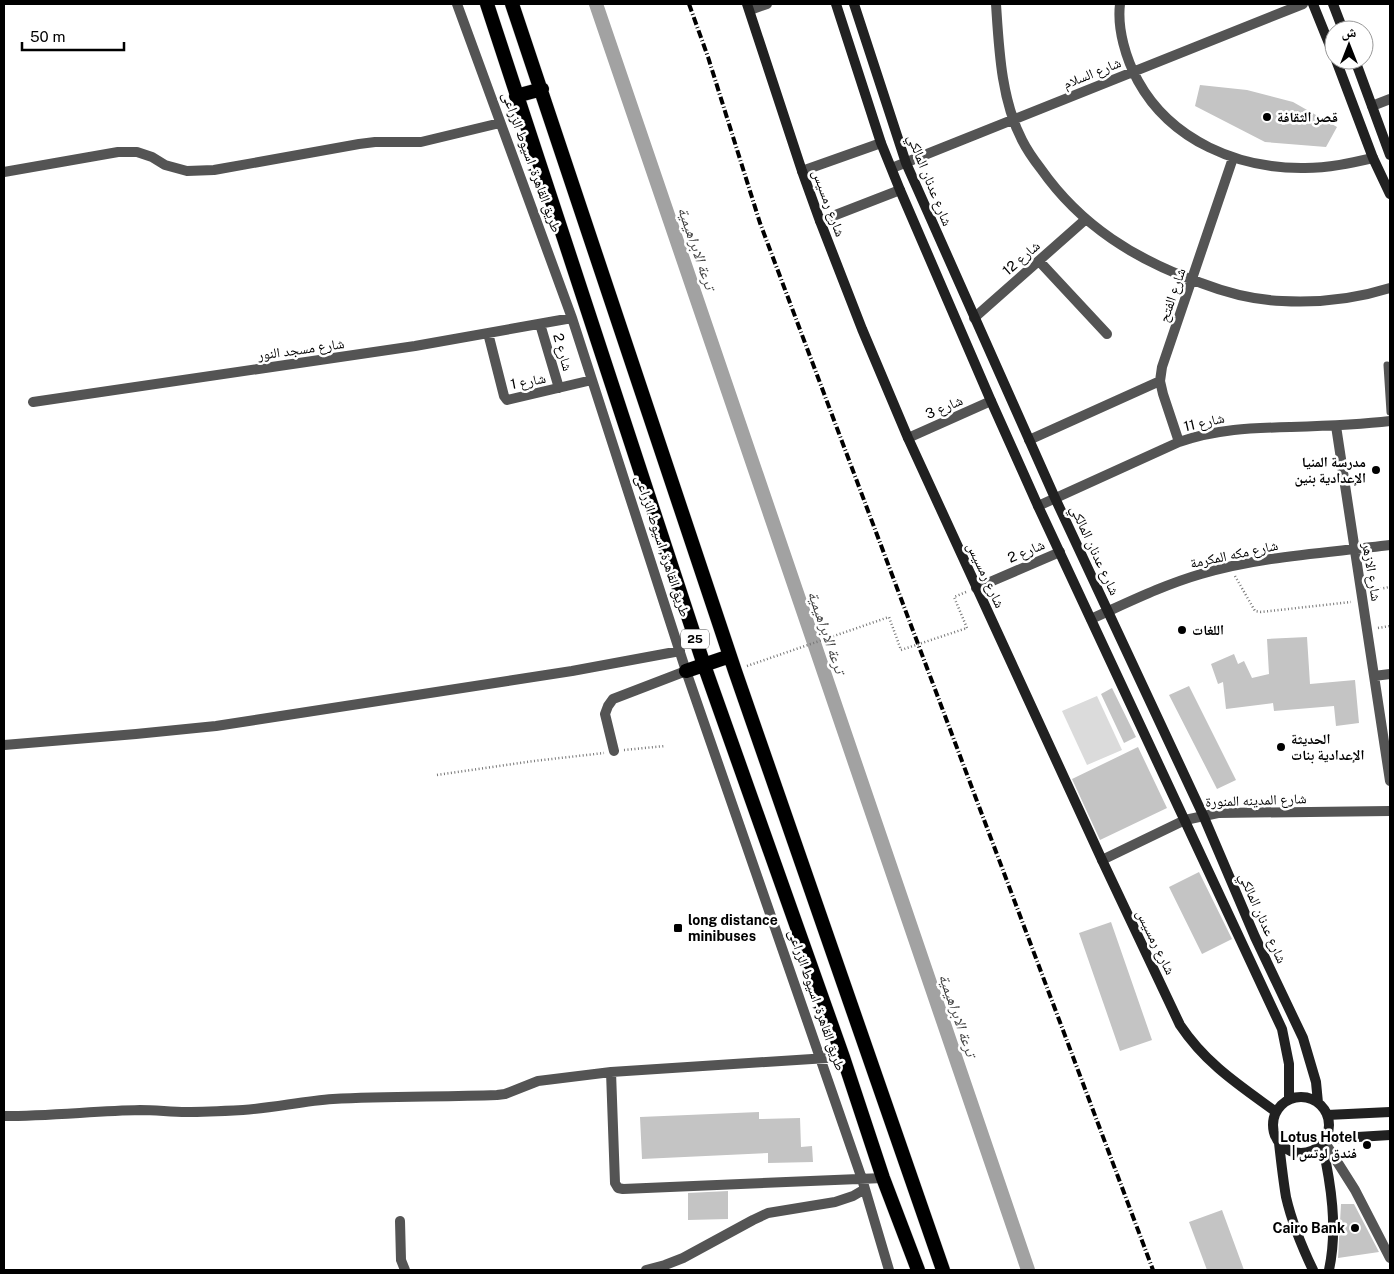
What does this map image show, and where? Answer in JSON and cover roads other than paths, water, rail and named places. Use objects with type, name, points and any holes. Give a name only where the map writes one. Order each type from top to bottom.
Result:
[{"type":"highway","name":"طريق القاهرة, اسيوط الزراعى","points":[[487,4],[704,665],[883,1178],[918,1270]]},
{"type":"highway","name":"طريق القاهرة, اسيوط الزراعى","points":[[512,4],[542,88],[730,656],[943,1270]]},
{"type":"highway","points":[[516,96],[542,88]]},
{"type":"highway","points":[[686,671],[730,656]]},
{"type":"main road","name":"شارع عدنان المالكي","points":[[836,4],[881,143],[991,402],[1282,1029],[1289,1064],[1289,1100]]},
{"type":"main road","name":"شارع عدنان المالكي","points":[[854,4],[906,163],[1055,498],[1303,1038],[1316,1082],[1318,1103]]},
{"type":"main road","points":[[1314,4],[1324,30]]},
{"type":"main road","points":[[1333,4],[1339,20]]},
{"type":"main road","name":"شارع رمسيس","points":[[749,7],[820,221],[862,329],[908,438],[1180,1025],[1213,1064],[1276,1112]]},
{"type":"main road","points":[[1340,70],[1373,158],[1390,194]]},
{"type":"main road","points":[[1359,70],[1390,155]]},
{"type":"main road","points":[[1356,112],[1372,106]]},
{"type":"main road","points":[[1296,1097],[1304,1097],[1318,1103],[1327,1115],[1328,1132],[1324,1141],[1309,1152],[1300,1153],[1292,1152],[1279,1143],[1275,1137],[1272,1125],[1276,1112],[1284,1103],[1296,1097]]},
{"type":"main road","points":[[1327,1115],[1390,1112]]},
{"type":"main road","points":[[1324,1141],[1390,1135]]},
{"type":"main road","points":[[1324,1141],[1333,1219],[1333,1244],[1329,1270]]},
{"type":"main road","points":[[1279,1143],[1286,1196],[1302,1248],[1313,1270]]},
{"type":"street","name":"طريق القاهرة, اسيوط الزراعى","points":[[457,4],[572,318],[686,671],[864,1184],[889,1270]]},
{"type":"street","points":[[749,7],[768,4]]},
{"type":"street","points":[[996,4],[1007,97],[1013,120],[1022,141],[1051,183],[1086,219],[1105,235],[1154,264],[1220,290],[1250,297],[1280,301],[1311,302],[1372,294],[1390,288]]},
{"type":"street","points":[[1120,4],[1119,11],[1123,40],[1133,72],[1148,97],[1168,120],[1200,143],[1233,158],[1270,166],[1305,168],[1339,166],[1373,158]]},
{"type":"street","name":"شارع السلام","points":[[892,168],[1303,4]]},
{"type":"street","points":[[1372,106],[1390,99]]},
{"type":"street","points":[[4,172],[118,152],[136,152],[152,157],[165,165],[187,171],[214,170],[358,144],[422,142],[500,123]]},
{"type":"street","points":[[802,171],[881,143]]},
{"type":"street","name":"شارع الفتح","points":[[1179,442],[1160,381],[1162,367],[1233,158]]},
{"type":"street","points":[[820,221],[900,190]]},
{"type":"street","name":"شارع 12","points":[[974,318],[1086,219]]},
{"type":"street","points":[[1039,261],[1106,334]]},
{"type":"street","name":"شارع مسجد النور","points":[[33,402],[415,346],[572,318]]},
{"type":"street","name":"شارع 2","points":[[540,324],[559,388]]},
{"type":"street","name":"شارع 1","points":[[488,333],[505,398],[510,400],[592,380]]},
{"type":"street","points":[[1030,440],[1160,381]]},
{"type":"street","name":"شارع 3","points":[[908,438],[991,402]]},
{"type":"street","name":"شارع 11","points":[[1038,506],[1179,442],[1197,436],[1228,430],[1336,426],[1390,421]]},
{"type":"street","name":"شارع الازهر","points":[[1336,426],[1390,781]]},
{"type":"street","name":"شارع مكه المكرمة","points":[[1091,619],[1172,583],[1230,566],[1278,558],[1390,545]]},
{"type":"street","name":"شارع 2","points":[[976,588],[1060,552]]},
{"type":"street","points":[[4,745],[216,726],[563,672],[680,651]]},
{"type":"street","points":[[614,752],[605,714],[613,699],[686,671]]},
{"type":"street","points":[[1374,676],[1390,674]]},
{"type":"street","name":"شارع المدينه المنورة","points":[[1102,860],[1185,820],[1202,815],[1218,813],[1390,811]]},
{"type":"street","points":[[4,1116],[143,1110],[213,1112],[335,1099],[497,1095],[538,1081],[611,1072],[842,1057]]},
{"type":"street","points":[[611,1072],[616,1183],[618,1188],[864,1184],[883,1178]]},
{"type":"street","points":[[1324,1141],[1355,1190],[1390,1258]]},
{"type":"street","points":[[646,1270],[683,1258],[768,1213],[836,1202],[853,1196],[864,1184]]},
{"type":"street","points":[[400,1221],[404,1270]]},
{"type":"lane","points":[[1387,365],[1390,412]]},
{"type":"waterway","name":"ترعة الابراهيمية","points":[[596,4],[1028,1270]]},
{"type":"railway","points":[[689,4],[708,57],[760,223],[1153,1270]]},
{"type":"place","name":"قصر الثقافة","points":[[1267,117]]},
{"type":"place","name":"مدرسة المنيا الإعدادية بنين","points":[[1376,470]]},
{"type":"place","name":"اللغات","points":[[1182,630]]},
{"type":"place","name":"الحديثة الإعدادية بنات","points":[[1281,747]]},
{"type":"place","name":"long distance minibuses","points":[[678,928]]},
{"type":"place","name":"Lotus Hotel | فندق لوتس","points":[[1367,1145]]},
{"type":"place","name":"Cairo Bank","points":[[1355,1228]]}]
